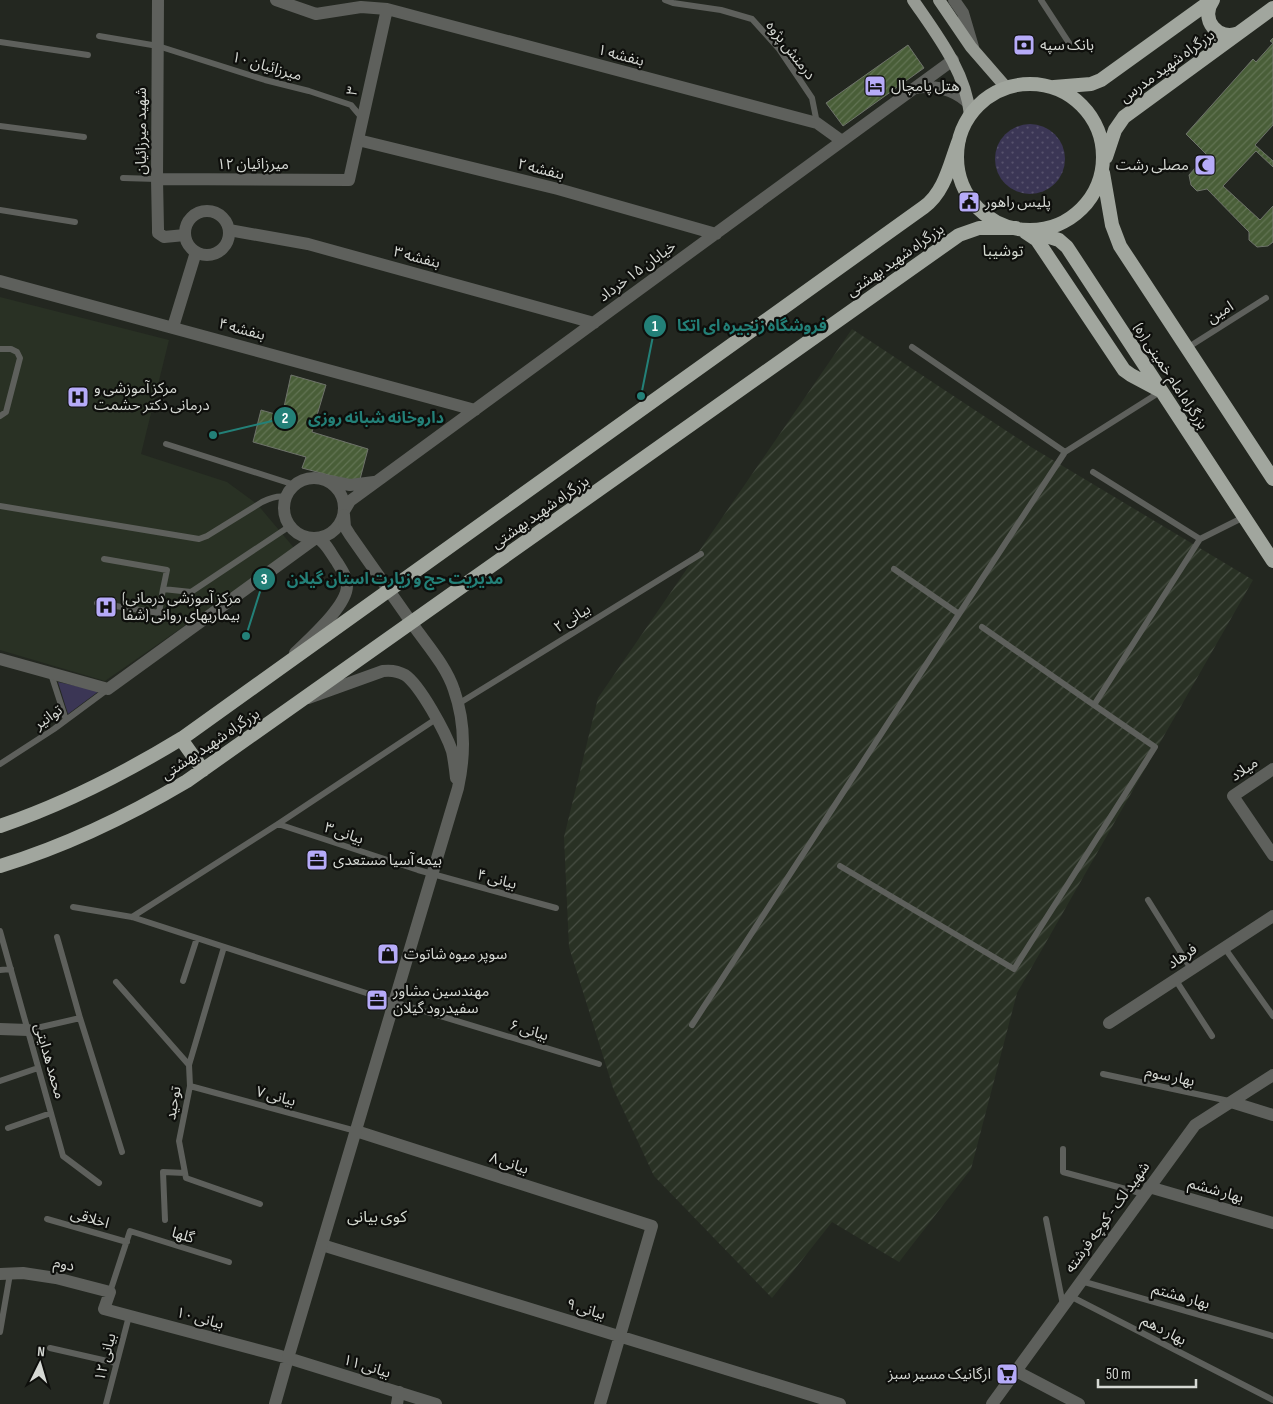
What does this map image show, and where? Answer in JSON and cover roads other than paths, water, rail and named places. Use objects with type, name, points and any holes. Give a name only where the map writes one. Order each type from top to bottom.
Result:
[{"type":"highway","points":[[1212,0],[1208,12],[1212,26],[1217,32],[1224,35],[1240,32]]},
{"type":"highway","name":"بزرگراه شهید مدرس","points":[[1052,87],[1091,84],[1101,80],[1212,0]]},
{"type":"highway","name":"بزرگراه شهید مدرس","points":[[1103,169],[1115,130],[1124,118],[1273,8]]},
{"type":"highway","points":[[1029,84],[1052,87],[1073,97],[1092,117],[1102,139],[1104,153],[1103,169],[1098,184],[1092,197],[1075,215],[1057,225],[1040,229],[1021,229],[1003,224],[980,210],[967,194],[958,168],[959,140],[970,110],[1006,86],[1029,84]]},
{"type":"highway","name":"بزرگراه شهید بهشتی","points":[[0,826],[90,790],[141,763],[181,739],[280,669],[928,205],[942,186],[959,140]]},
{"type":"highway","name":"بزرگراه امام خمینی (ره)","points":[[1103,169],[1112,225],[1117,241],[1273,479]]},
{"type":"highway","name":"بزرگراه شهید بهشتی","points":[[0,866],[46,851],[98,829],[149,803],[203,770],[959,235],[979,228],[1021,229]]},
{"type":"highway","points":[[1021,229],[1037,240],[1124,370],[1161,391]]},
{"type":"highway","name":"بزرگراه امام خمینی (ره)","points":[[1021,229],[1054,237],[1064,244],[1273,561]]},
{"type":"highway","points":[[181,739],[203,770]]},
{"type":"main road","points":[[913,0],[953,60],[970,110]]},
{"type":"main road","points":[[940,0],[974,52],[1006,86]]},
{"type":"street","name":"شهید میرزائیان","points":[[158,0],[158,233],[164,237],[185,235]]},
{"type":"street","name":"بنفشه ۱","points":[[276,0],[316,14],[362,3],[387,9],[817,124],[842,141]]},
{"type":"street","points":[[954,0],[963,13],[974,52]]},
{"type":"street","name":"۳","points":[[349,180],[387,9]]},
{"type":"street","name":"خیابان ۱۵ خرداد","points":[[344,513],[350,501],[953,60]]},
{"type":"street","points":[[913,89],[927,86],[942,88],[954,93],[970,110]]},
{"type":"street","name":"بنفشه ۲","points":[[358,140],[558,189],[716,234]]},
{"type":"street","name":"میرزائیان ۱۲","points":[[157,179],[349,180]]},
{"type":"street","points":[[205,210],[221,215],[229,230],[226,244],[219,251],[206,255],[196,252],[188,245],[185,235],[185,228],[189,219],[198,212],[205,210]]},
{"type":"street","name":"بنفشه ۳","points":[[229,230],[308,244],[594,322]]},
{"type":"street","points":[[173,327],[196,252]]},
{"type":"street","name":"بنفشه ۴","points":[[0,281],[475,410]]},
{"type":"street","points":[[280,669],[339,607],[345,597],[347,585],[344,574],[324,543],[316,538],[300,534],[290,526],[284,512],[286,498],[295,485],[308,479],[322,479],[350,485],[378,481]]},
{"type":"street","points":[[275,1404],[458,788],[462,769],[463,747],[458,704],[453,687],[412,623],[348,532],[344,524],[343,499],[340,492],[332,484],[322,479]]},
{"type":"street","points":[[0,659],[108,689],[316,538],[327,536],[334,532],[341,522],[344,513]]},
{"type":"street","points":[[303,700],[379,672],[394,671],[402,673],[412,680],[436,719],[452,751],[458,788]]},
{"type":"street","name":"میلاد","points":[[1273,769],[1233,796],[1273,855]]},
{"type":"street","name":"فرهاد","points":[[1109,1023],[1273,916]]},
{"type":"street","points":[[0,1029],[28,1030]]},
{"type":"street","name":"شهید لک - کوچه فرشته","points":[[992,1404],[1195,1125],[1273,1075]]},
{"type":"street","points":[[1231,1102],[1273,1115]]},
{"type":"street","name":"بیانی ۸","points":[[356,1131],[652,1226],[620,1336]]},
{"type":"street","name":"بهار ششم","points":[[1147,1191],[1273,1223]]},
{"type":"street","name":"بیانی ۹","points":[[322,1245],[840,1404]]},
{"type":"street","name":"دوم","points":[[5,1274],[23,1273],[56,1278],[110,1292]]},
{"type":"street","name":"بیانی ۱۰","points":[[110,1292],[104,1309],[288,1358]]},
{"type":"street","points":[[600,1404],[620,1336]]},
{"type":"street","name":"بیانی ۱۱","points":[[288,1358],[398,1398],[436,1404]]},
{"type":"street","points":[[1016,1371],[1079,1404]]},
{"type":"lane","name":"درمنش پژوه","points":[[666,0],[673,4],[721,10],[752,20],[779,49],[812,98],[817,124]]},
{"type":"lane","points":[[1041,0],[1069,44]]},
{"type":"lane","name":"میرزائیان ۱۰","points":[[99,36],[158,46],[351,105],[362,119]]},
{"type":"lane","points":[[0,42],[88,54]]},
{"type":"lane","points":[[0,126],[84,137]]},
{"type":"lane","points":[[123,178],[157,179]]},
{"type":"lane","points":[[0,210],[75,222]]},
{"type":"lane","name":"امین","points":[[1187,348],[1266,298]]},
{"type":"lane","points":[[912,347],[1065,452]]},
{"type":"lane","points":[[0,349],[11,349],[18,352],[20,358],[6,412],[0,416]]},
{"type":"lane","points":[[692,1025],[1065,452],[1161,391]]},
{"type":"lane","points":[[166,444],[295,485]]},
{"type":"lane","points":[[1093,472],[1200,539]]},
{"type":"lane","points":[[0,506],[199,539],[262,502],[282,496],[286,498]]},
{"type":"lane","points":[[1094,705],[1200,539],[1244,517]]},
{"type":"lane","points":[[163,589],[191,592],[290,526]]},
{"type":"lane","name":"بیانی ۲","points":[[458,704],[700,554]]},
{"type":"lane","points":[[97,603],[159,612],[167,570],[104,559]]},
{"type":"lane","points":[[894,569],[959,614]]},
{"type":"lane","points":[[840,866],[1014,969],[1156,747],[982,627]]},
{"type":"lane","points":[[50,673],[66,720]]},
{"type":"lane","name":"توانیر","points":[[0,764],[66,720],[108,689]]},
{"type":"lane","points":[[132,917],[278,824],[436,719]]},
{"type":"lane","name":"بیانی ۳","points":[[278,824],[432,874]]},
{"type":"lane","name":"بیانی ۴","points":[[432,874],[556,908]]},
{"type":"lane","points":[[1148,900],[1191,969]]},
{"type":"lane","name":"بیانی ۶","points":[[73,907],[132,917],[394,1002],[599,1064]]},
{"type":"lane","name":"محمد هدایتی","points":[[0,931],[63,1156],[99,1182]]},
{"type":"lane","points":[[57,937],[122,1152]]},
{"type":"lane","points":[[183,981],[197,938]]},
{"type":"lane","name":"توحید","points":[[185,1173],[179,1141],[190,1086],[189,1065],[224,947]]},
{"type":"lane","points":[[1224,947],[1273,1016]]},
{"type":"lane","points":[[0,970],[11,969]]},
{"type":"lane","points":[[1175,980],[1212,1036]]},
{"type":"lane","points":[[116,982],[189,1065]]},
{"type":"lane","points":[[28,1030],[80,1018]]},
{"type":"lane","points":[[0,1081],[38,1068]]},
{"type":"lane","name":"بهار سوم","points":[[1103,1074],[1231,1102]]},
{"type":"lane","name":"بیانی ۷","points":[[190,1086],[356,1131]]},
{"type":"lane","points":[[8,1128],[51,1113]]},
{"type":"lane","points":[[1063,1149],[1062,1172],[1147,1191]]},
{"type":"lane","points":[[165,1220],[163,1172],[185,1173],[186,1178],[260,1204]]},
{"type":"lane","name":"اخلاقی","points":[[47,1219],[126,1242]]},
{"type":"lane","points":[[1046,1219],[1067,1301]]},
{"type":"lane","name":"گلها","points":[[126,1242],[130,1232],[229,1262]]},
{"type":"lane","points":[[110,1292],[126,1242]]},
{"type":"lane","points":[[0,1332],[5,1274]]},
{"type":"lane","name":"بهار هشتم","points":[[1081,1281],[1273,1336]]},
{"type":"lane","name":"بهار دهم","points":[[1067,1301],[1273,1400]]},
{"type":"lane","name":"بیانی ۱۲","points":[[106,1404],[129,1316]]},
{"type":"lane","points":[[50,1348],[116,1363]]},
{"type":"place","name":"بانک سپه","points":[[1024,45]]},
{"type":"place","name":"هتل پامچال","points":[[875,86]]},
{"type":"place","name":"مصلی رشت","points":[[1205,165]]},
{"type":"place","name":"پلیس راهور","points":[[969,202]]},
{"type":"place","name":"فروشگاه زنجیره ای اتکا","points":[[641,396]]},
{"type":"place","name":"مرکز آموزشی و ‌درمانی دکتر حشمت","points":[[78,397]]},
{"type":"place","name":"داروخانه شبانه روزی","points":[[213,435]]},
{"type":"place","name":"(مرکز آموزشی درمانی بیماریهای روانی (شفا","points":[[106,607]]},
{"type":"place","name":"مدیریت حج و زیارت استان گیلان","points":[[246,636]]},
{"type":"place","name":"بیمه آسیا مستعدی","points":[[317,860]]},
{"type":"place","name":"سوپر میوه شاتوت","points":[[388,954]]},
{"type":"place","name":"مهندسین مشاور سفیدرود گیلان","points":[[377,1000]]},
{"type":"place","name":"ارگانیک مسیر سبز","points":[[1007,1374]]},
{"type":"district","name":"توشیبا","points":[[1003,250]]},
{"type":"district","name":"کوی بیانی","points":[[377,1216]]}]
